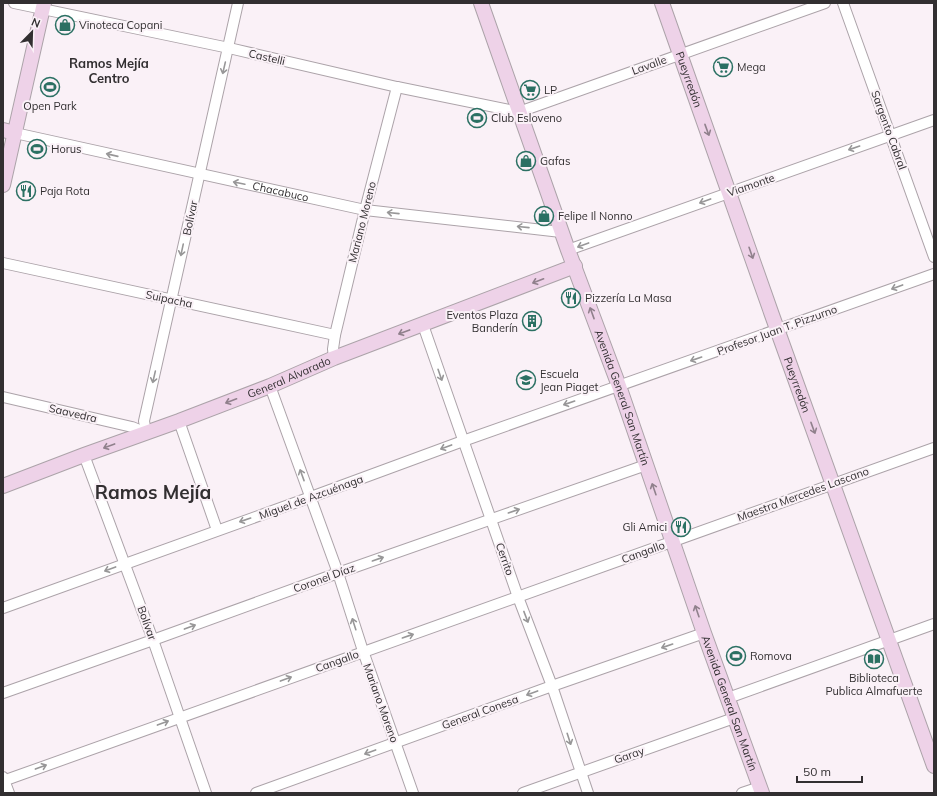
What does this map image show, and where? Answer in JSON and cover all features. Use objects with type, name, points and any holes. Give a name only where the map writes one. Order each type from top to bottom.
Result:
[{"type":"street","name":"Castelli","points":[[14,3],[44,6],[396,87],[519,112]]},
{"type":"street","name":"Bolívar","points":[[142,434],[238,3]]},
{"type":"street","name":"Avenida General San Martín","points":[[481,3],[568,250],[619,386],[704,633],[761,790]]},
{"type":"street","name":"Pueyrredón","points":[[662,3],[934,766]]},
{"type":"street","name":"Lavalle","points":[[519,112],[825,3]]},
{"type":"street","name":"Sargento Cabral","points":[[843,3],[934,257]]},
{"type":"street","points":[[3,185],[9,132],[44,6]]},
{"type":"street","name":"Mariano Moreno","points":[[334,358],[333,349],[335,335],[396,87]]},
{"type":"street","name":"Viamonte","points":[[568,250],[934,120]]},
{"type":"street","name":"Chacabuco","points":[[9,132],[365,210],[562,232]]},
{"type":"street","name":"Suipacha","points":[[3,263],[335,335]]},
{"type":"street","name":"General Alvarado","points":[[3,486],[180,421],[270,386],[334,358],[575,266]]},
{"type":"street","name":"Profesor Juan T. Pizzurno","points":[[619,386],[934,274]]},
{"type":"street","name":"Cerrito","points":[[422,325],[518,597],[552,686],[588,793]]},
{"type":"street","name":"Mariano Moreno","points":[[270,386],[338,573],[363,651],[413,793]]},
{"type":"street","name":"Miguel de Azcuénaga","points":[[3,608],[462,441],[619,386]]},
{"type":"street","name":"Saavedra","points":[[3,397],[132,426],[142,434]]},
{"type":"street","points":[[180,421],[217,530]]},
{"type":"street","name":"Maestra Mercedes Lascano","points":[[672,541],[934,448]]},
{"type":"street","name":"Bolívar","points":[[84,455],[153,640],[206,793]]},
{"type":"street","name":"Coronel Díaz","points":[[3,693],[490,519],[646,465]]},
{"type":"street","name":"Cangallo","points":[[3,780],[672,541]]},
{"type":"street","points":[[728,698],[934,624]]},
{"type":"street","name":"General Conesa","points":[[256,793],[552,686],[704,633]]},
{"type":"street","name":"Garay","points":[[524,793],[734,718]]},
{"type":"street","points":[[3,780],[9,793]]},
{"type":"street","points":[[742,793],[761,790]]},
{"type":"place","name":"Vinoteca Copani","points":[[65,25]]},
{"type":"place","name":"Mega","points":[[723,67]]},
{"type":"place","name":"Open Park","points":[[50,87]]},
{"type":"place","name":"LP","points":[[530,90]]},
{"type":"place","name":"Club Esloveno","points":[[477,118]]},
{"type":"place","name":"Horus","points":[[37,149]]},
{"type":"place","name":"Gafas","points":[[526,161]]},
{"type":"place","name":"Paja Rota","points":[[26,191]]},
{"type":"place","name":"Felipe Il Nonno","points":[[544,216]]},
{"type":"place","name":"Pizzería La Masa","points":[[571,298]]},
{"type":"place","name":"Eventos Plaza Banderín","points":[[532,321]]},
{"type":"place","name":"Escuela Jean Piaget","points":[[526,380]]},
{"type":"place","name":"Gli Amici","points":[[681,527]]},
{"type":"place","name":"Romova","points":[[736,656]]},
{"type":"place","name":"Biblioteca Publica Almafuerte","points":[[874,659]]},
{"type":"district","name":"Ramos Mejía Centro","points":[[109,70]]},
{"type":"district","name":"Ramos Mejía","points":[[153,492]]}]
